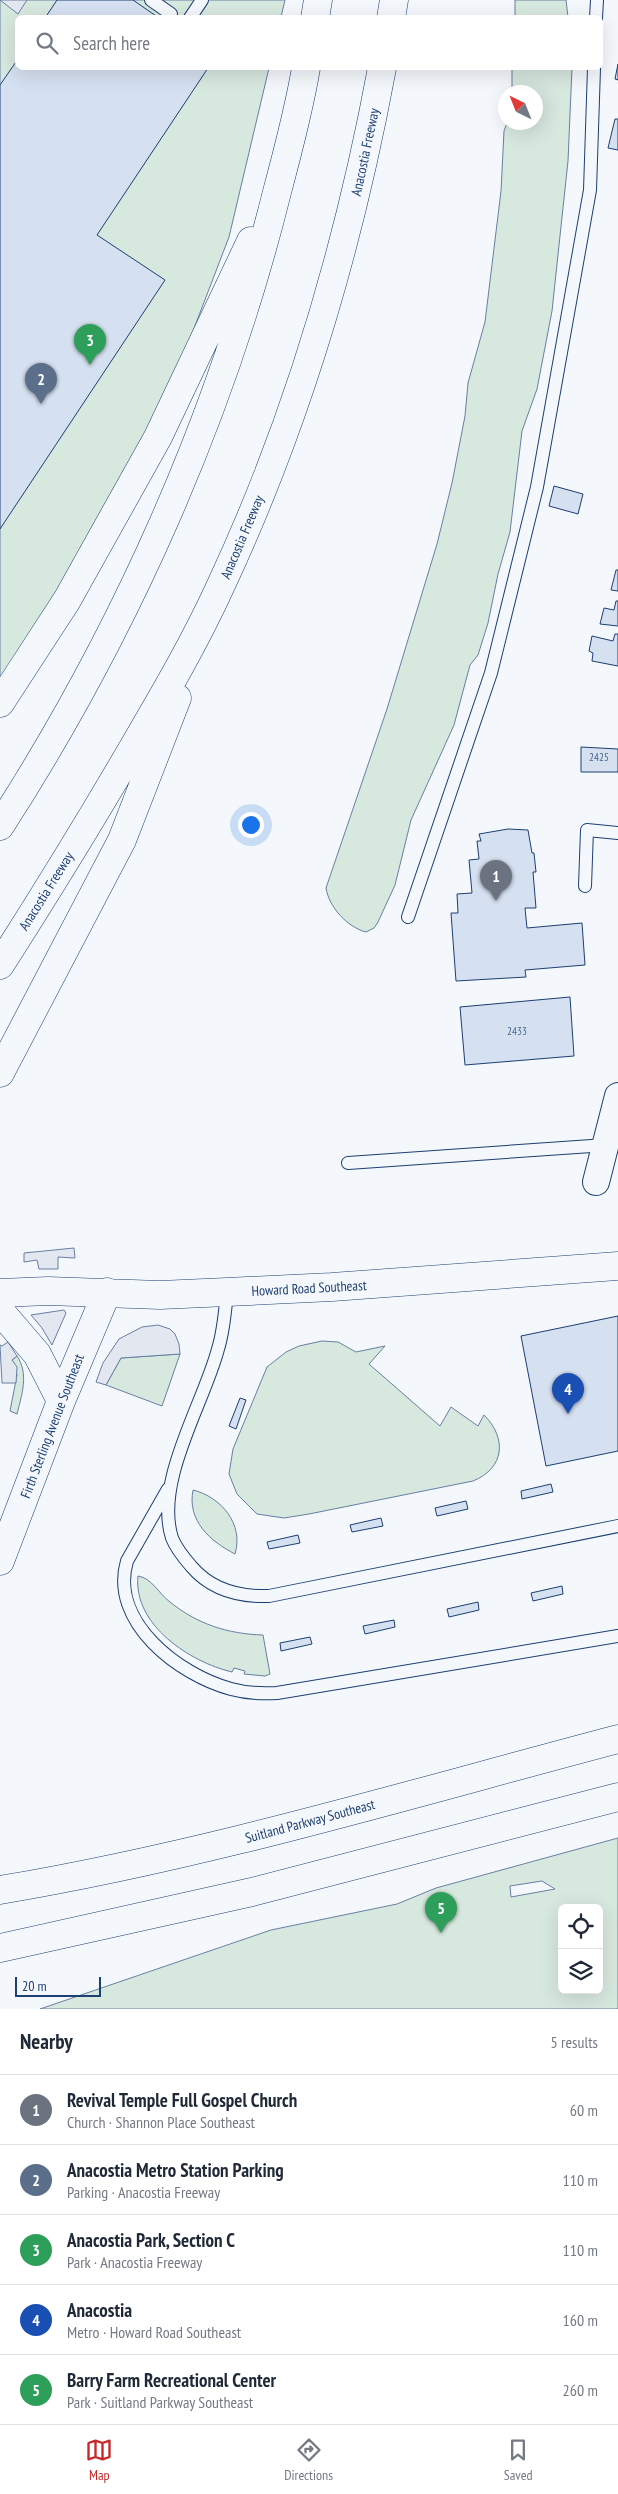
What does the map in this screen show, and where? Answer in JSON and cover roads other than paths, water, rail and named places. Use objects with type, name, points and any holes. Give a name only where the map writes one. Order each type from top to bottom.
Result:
[{"type":"main road","points":[[316,15],[318,0]]},
{"type":"main road","points":[[392,15],[394,0]]},
{"type":"main road","points":[[0,826],[68,714],[93,668],[162,525],[238,329],[281,176],[306,70]]},
{"type":"main road","name":"Anacostia Freeway","points":[[0,965],[146,726],[221,587],[266,479],[310,360],[349,224],[382,70]]},
{"type":"main road","points":[[0,702],[71,592],[158,437],[281,176]]},
{"type":"main road","points":[[0,1073],[122,840],[221,587]]},
{"type":"main road","name":"Howard Road Southeast","points":[[0,1293],[107,1292],[160,1295],[332,1287],[618,1266]]},
{"type":"main road","name":"Firth Sterling Avenue Southeast","points":[[0,1561],[61,1400],[107,1292]]},
{"type":"main road","points":[[0,1311],[37,1354],[61,1400]]},
{"type":"main road","name":"Suitland Parkway Southeast","points":[[0,1890],[103,1871],[228,1842],[618,1739]]},
{"type":"main road","points":[[0,1948],[271,1887],[618,1797]]},
{"type":"street","points":[[596,1182],[618,1096]]},
{"type":"lane","points":[[151,0],[171,14]]},
{"type":"lane","points":[[192,15],[202,0]]},
{"type":"lane","points":[[596,15],[597,0]]},
{"type":"lane","points":[[408,918],[491,673],[537,487],[590,190],[594,70]]},
{"type":"lane","points":[[585,886],[587,830],[618,833]]},
{"type":"lane","points":[[348,1163],[606,1145]]},
{"type":"lane","points":[[227,1292],[224,1323],[218,1350],[180,1451],[172,1482],[170,1526],[178,1550],[202,1577],[224,1590],[244,1596],[281,1594],[618,1526]]},
{"type":"lane","points":[[172,1482],[127,1561],[124,1576],[124,1593],[127,1604],[141,1627],[172,1660],[198,1676],[230,1689],[247,1692],[277,1693],[618,1636]]},
{"type":"place","name":"Anacostia Park, Section C","points":[[90,365]]},
{"type":"place","name":"Anacostia Metro Station Parking","points":[[41,404]]},
{"type":"place","name":"Revival Temple Full Gospel Church","points":[[496,901]]},
{"type":"place","name":"Anacostia","points":[[568,1414]]},
{"type":"place","name":"Barry Farm Recreational Center","points":[[441,1933]]}]
